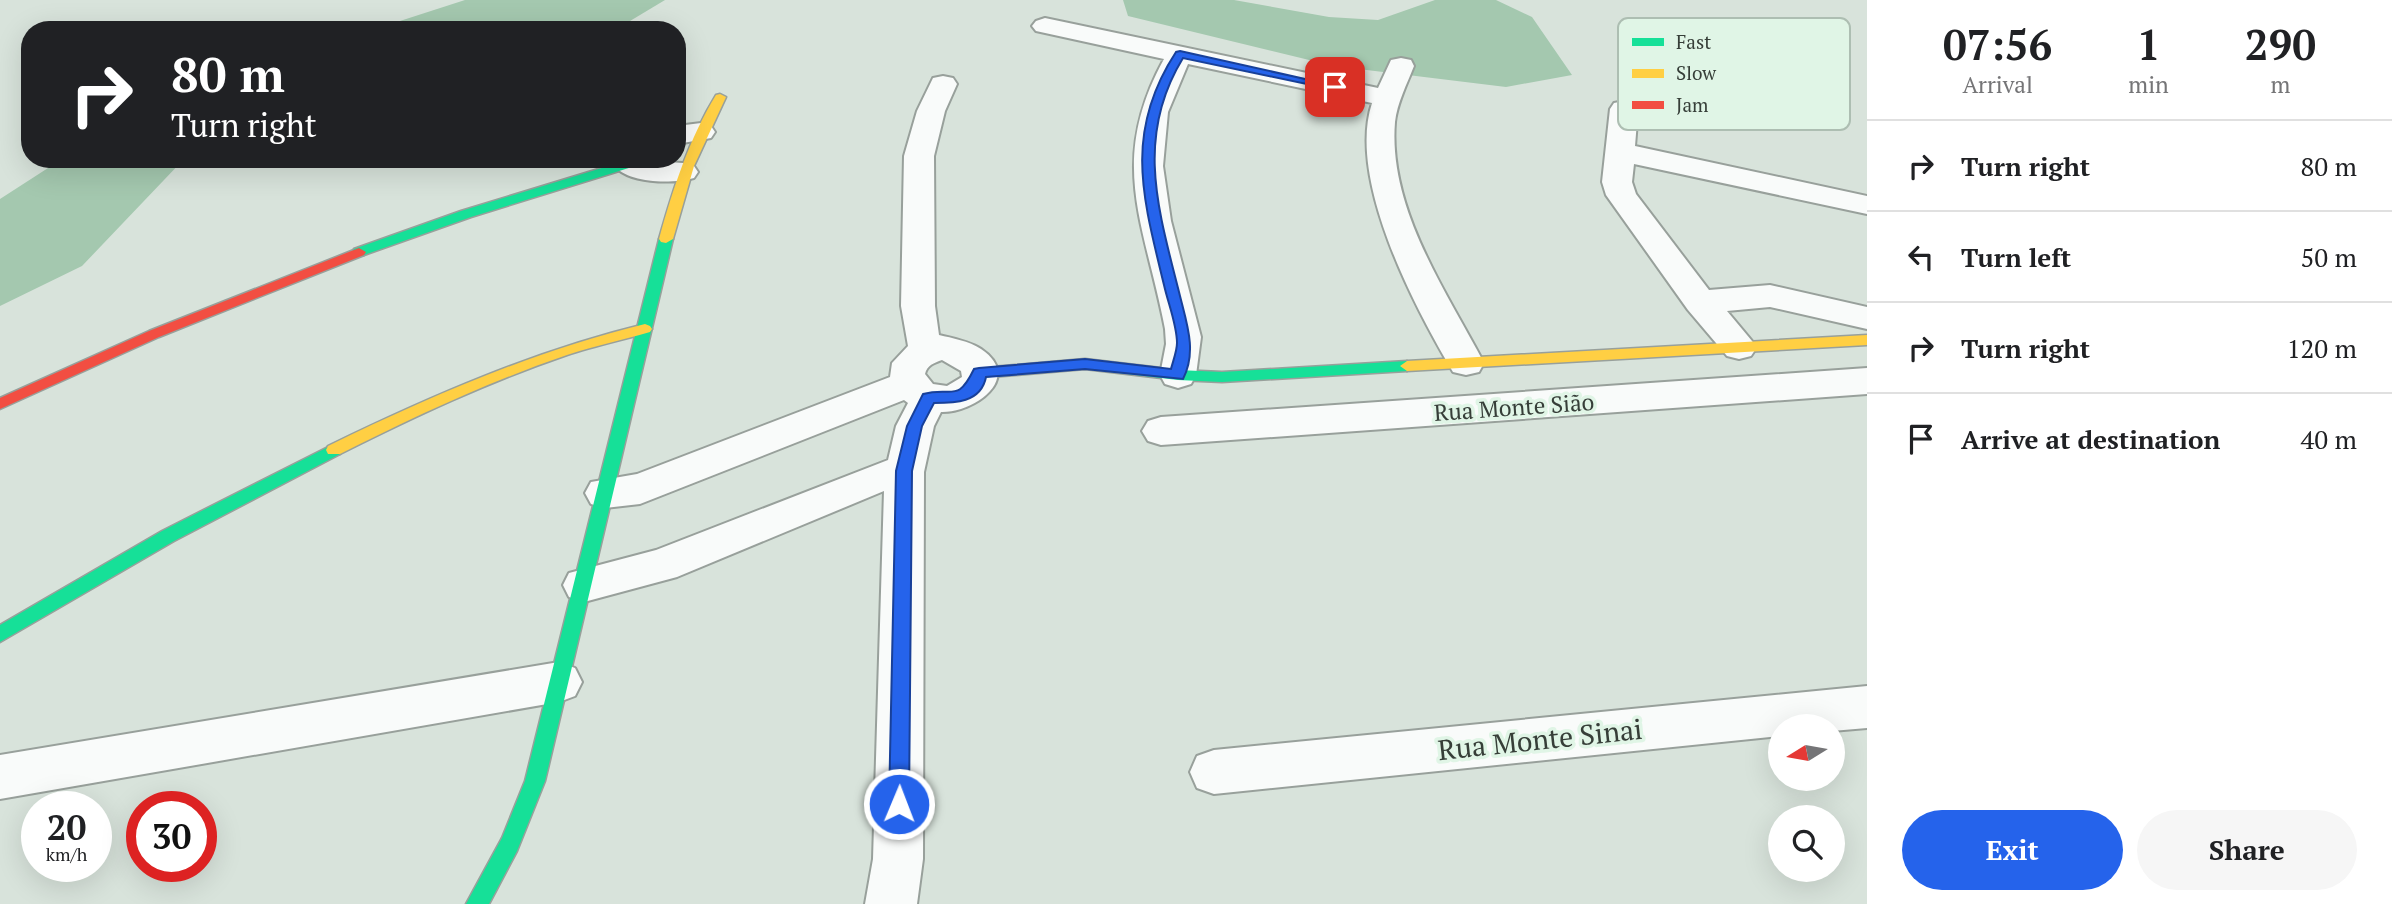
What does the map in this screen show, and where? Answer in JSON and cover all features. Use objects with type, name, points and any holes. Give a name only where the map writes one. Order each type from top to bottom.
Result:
[{"type":"street","points":[[1045,26],[1387,98]]},
{"type":"street","points":[[1178,375],[1184,342],[1151,202],[1147,157],[1152,113],[1160,91],[1180,54]]},
{"type":"street","points":[[1401,66],[1381,120],[1379,145],[1387,197],[1397,223],[1466,363]]},
{"type":"street","points":[[928,350],[922,335],[918,306],[919,156],[931,111],[943,83]]},
{"type":"street","points":[[686,152],[689,133],[720,97]]},
{"type":"street","points":[[1622,130],[1617,182],[1621,195],[1700,302],[1739,347]]},
{"type":"street","points":[[1620,152],[1867,205]]},
{"type":"street","points":[[0,404],[184,320],[303,271],[466,213],[611,168]]},
{"type":"street","points":[[640,168],[683,172]]},
{"type":"street","points":[[477,904],[502,862],[521,821],[535,781],[684,168]]},
{"type":"street","points":[[1700,302],[1770,296],[1867,318]]},
{"type":"street","points":[[0,634],[158,541],[342,446],[520,368],[604,337],[645,328]]},
{"type":"street","points":[[979,373],[1085,364],[1178,375],[1222,377],[1867,340]]},
{"type":"street","points":[[605,493],[640,489],[918,391],[958,398],[970,392],[978,383],[976,363],[956,349],[928,350],[916,355],[908,364],[905,374],[918,391],[915,426],[904,471],[898,859],[891,904]]},
{"type":"street","name":"Rua Monte Sião","points":[[1161,431],[1867,381]]},
{"type":"street","points":[[584,585],[662,565],[884,475],[904,471]]},
{"type":"street","points":[[0,777],[559,682]]},
{"type":"street","name":"Rua Monte Sinai","points":[[1214,772],[1867,707]]},
{"type":"green space","points":[[465,0],[665,0],[630,21],[400,21]]},
{"type":"green space","points":[[1123,0],[1234,0],[1329,17],[1378,20],[1435,0],[1496,0],[1532,17],[1572,75],[1506,87],[1334,66],[1128,16]]},
{"type":"green space","points":[[48,168],[175,168],[82,266],[0,306],[0,199]]},
{"type":"traffic: fast","points":[[359,252],[466,214],[615,168]]},
{"type":"traffic: fast","points":[[477,904],[510,844],[535,781],[666,239]]},
{"type":"traffic: fast","points":[[980,373],[1085,364],[1178,375],[1222,377],[1407,366]]},
{"type":"traffic: fast","points":[[0,634],[168,536],[334,450]]},
{"type":"traffic: slow","points":[[666,239],[688,166],[720,97]]},
{"type":"traffic: slow","points":[[334,450],[447,396],[525,364],[645,329]]},
{"type":"traffic: slow","points":[[1407,366],[1867,340]]},
{"type":"traffic: jam","points":[[0,404],[154,334],[359,252]]},
{"type":"route","points":[[899,804],[904,471],[915,426],[929,398],[958,398],[970,392],[978,383],[979,373],[1047,365],[1085,364],[1178,375],[1184,342],[1147,179],[1148,136],[1152,113],[1170,70],[1180,54],[1335,87]]}]
